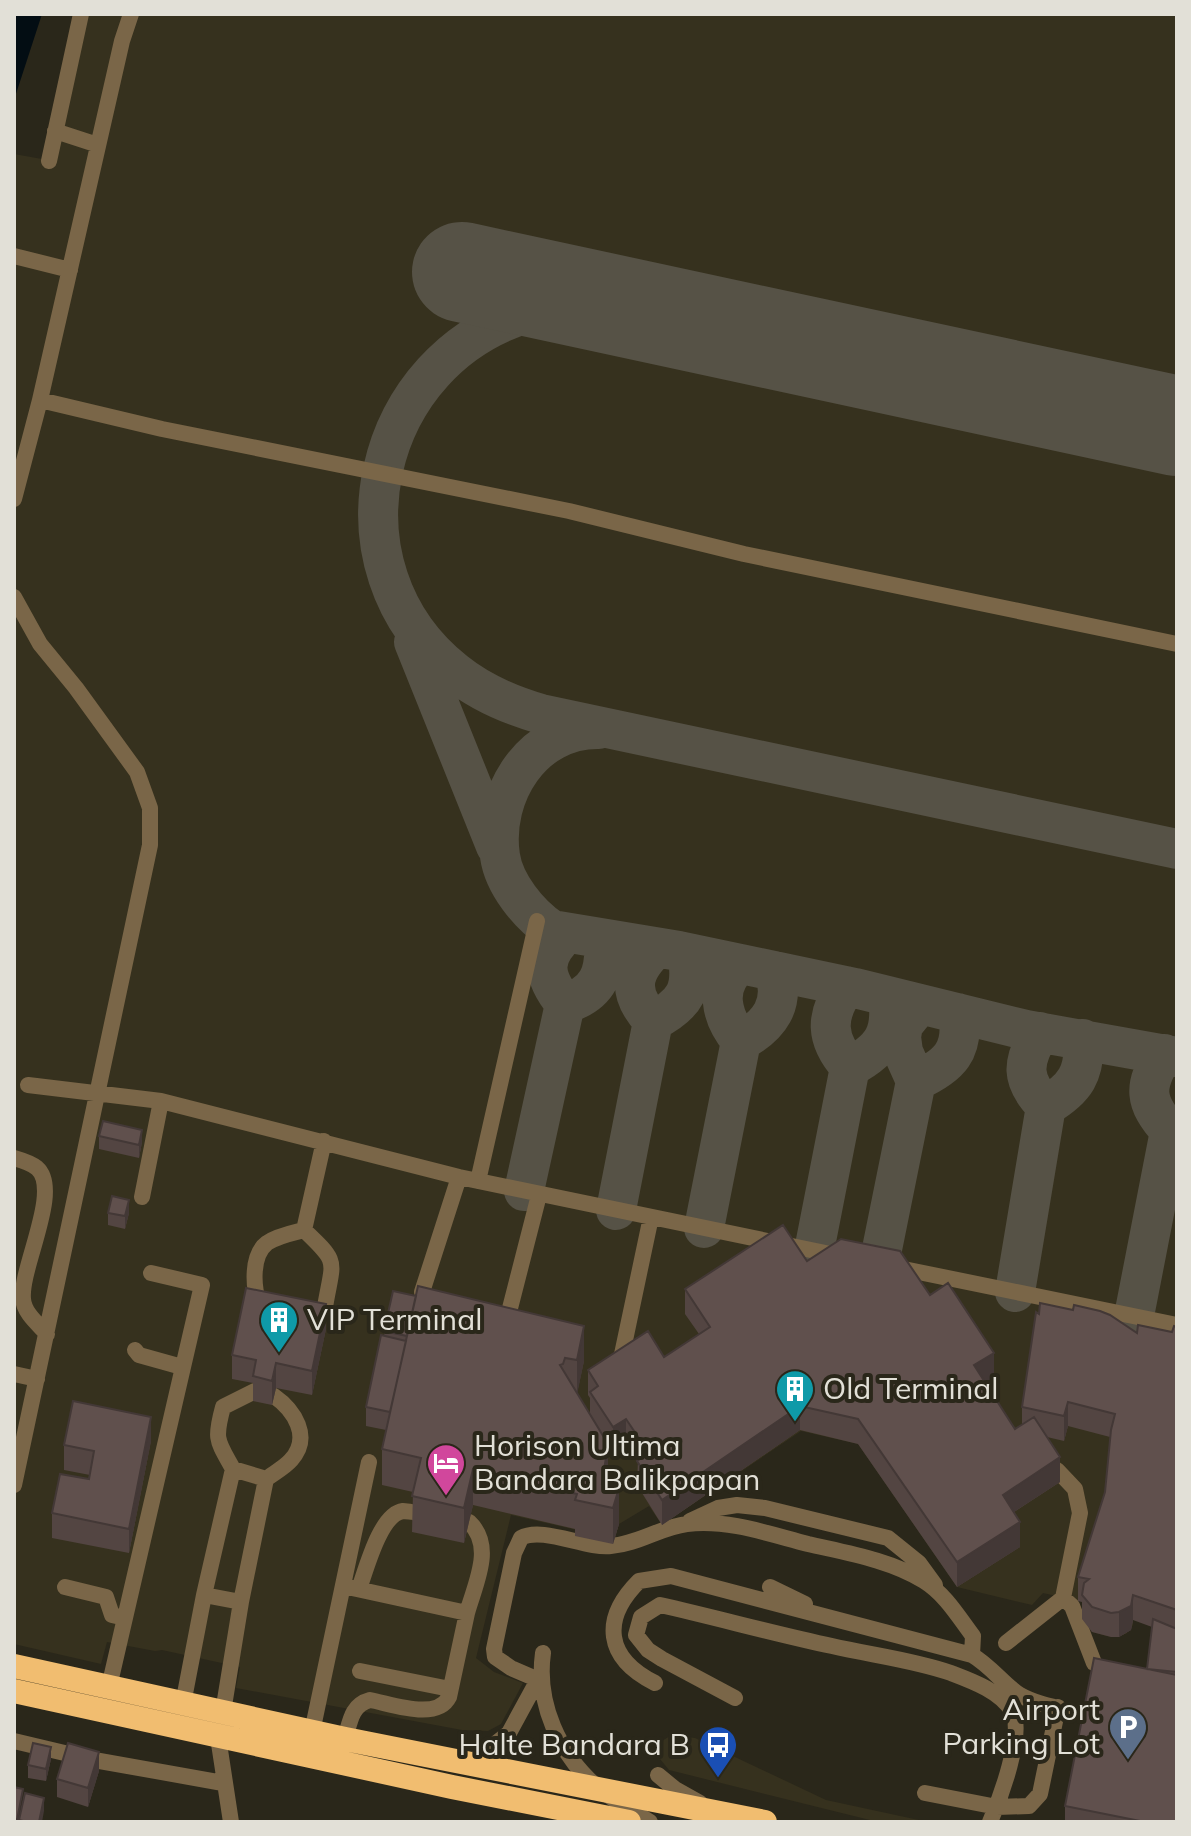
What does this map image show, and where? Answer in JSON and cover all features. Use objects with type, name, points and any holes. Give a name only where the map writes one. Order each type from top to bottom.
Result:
[{"type":"highway","points":[[14,1666],[109,1687],[180,1716],[218,1737],[629,1822]]},
{"type":"highway","points":[[14,1691],[180,1716],[223,1712],[468,1765],[597,1787],[765,1822]]},
{"type":"highway","points":[[218,1737],[223,1712]]},
{"type":"street","points":[[49,161],[81,14]]},
{"type":"street","points":[[14,499],[40,400],[122,41],[131,14]]},
{"type":"street","points":[[55,131],[98,145]]},
{"type":"street","points":[[14,256],[70,270]]},
{"type":"street","points":[[40,400],[162,429],[569,511],[744,554],[1177,644]]},
{"type":"street","points":[[14,597],[40,644],[137,772],[150,808],[150,845],[14,1485]]},
{"type":"street","points":[[478,1181],[537,921]]},
{"type":"street","points":[[28,1085],[161,1101],[459,1177],[853,1259]]},
{"type":"street","points":[[142,1197],[161,1101]]},
{"type":"street","points":[[304,1230],[324,1141]]},
{"type":"street","points":[[14,1158],[36,1167],[46,1185],[24,1282],[23,1300],[26,1309],[47,1334]]},
{"type":"street","points":[[422,1292],[459,1177]]},
{"type":"street","points":[[508,1316],[539,1195]]},
{"type":"street","points":[[621,1359],[651,1217]]},
{"type":"street","points":[[304,1230],[329,1253],[333,1262],[325,1307],[315,1314],[259,1303],[253,1287],[261,1249],[270,1241],[304,1230]]},
{"type":"street","points":[[879,1264],[1177,1325]]},
{"type":"street","points":[[109,1687],[202,1285],[151,1273]]},
{"type":"street","points":[[135,1350],[139,1355],[182,1367]]},
{"type":"street","points":[[14,1374],[37,1379]]},
{"type":"street","points":[[180,1716],[233,1469],[217,1440],[216,1432],[223,1407],[255,1391]]},
{"type":"street","points":[[223,1712],[266,1479],[291,1461],[297,1452],[301,1427],[288,1406],[274,1396]]},
{"type":"street","points":[[312,1732],[351,1588],[369,1462]]},
{"type":"street","points":[[233,1469],[266,1479]]},
{"type":"street","points":[[1006,1643],[1063,1598],[1080,1513],[1075,1489],[1057,1470]]},
{"type":"street","points":[[539,1678],[495,1657],[494,1649],[514,1553],[521,1538],[533,1534],[612,1546],[685,1524],[718,1508],[737,1505],[765,1508],[888,1538],[919,1563],[973,1636],[972,1655]]},
{"type":"street","points":[[351,1588],[385,1525],[396,1514],[404,1511],[416,1513]]},
{"type":"street","points":[[345,1739],[354,1710],[362,1702],[370,1700],[437,1709],[445,1705],[483,1548],[477,1529],[469,1522]]},
{"type":"street","points":[[685,1524],[738,1526],[861,1557],[901,1570],[940,1592]]},
{"type":"street","points":[[655,1683],[638,1675],[616,1650],[615,1622],[619,1606],[639,1581],[671,1576],[972,1655],[994,1670],[1017,1693],[1028,1698],[1058,1707],[1088,1710],[1028,1698]]},
{"type":"street","points":[[65,1587],[106,1597],[112,1615],[125,1618]]},
{"type":"street","points":[[770,1587],[838,1620]]},
{"type":"street","points":[[351,1588],[467,1613]]},
{"type":"street","points":[[204,1595],[241,1602]]},
{"type":"street","points":[[1063,1598],[1072,1606],[1094,1663]]},
{"type":"street","points":[[735,1698],[648,1650],[636,1635],[636,1626],[641,1617],[660,1605],[948,1672],[994,1693],[1007,1704],[1016,1721],[1016,1734],[993,1815]]},
{"type":"street","points":[[468,1765],[509,1733],[539,1678],[543,1653]]},
{"type":"street","points":[[360,1671],[450,1689]]},
{"type":"street","points":[[539,1678],[547,1712],[560,1742],[597,1787],[650,1822]]},
{"type":"street","points":[[925,1793],[993,1815],[1029,1806],[1040,1794],[1058,1707]]},
{"type":"street","points":[[218,1737],[231,1822]]},
{"type":"street","points":[[14,1741],[94,1760],[223,1783]]},
{"type":"street","points":[[658,1775],[675,1789],[714,1811]]},
{"type":"shaded area","points":[[14,14],[42,14],[14,100]]},
{"type":"shaded area","points":[[74,14],[1177,14],[1177,1678],[1153,1625],[1133,1620],[1126,1634],[1111,1637],[1092,1632],[1085,1625],[1088,1603],[1043,1593],[1032,1605],[957,1587],[858,1444],[801,1431],[662,1525],[649,1506],[619,1524],[613,1544],[577,1530],[511,1515],[476,1658],[494,1672],[523,1683],[501,1724],[488,1731],[462,1730],[236,1688],[240,1667],[162,1650],[107,1642],[101,1664],[14,1644],[14,154],[42,159]]},
{"type":"shaded area","points":[[672,1735],[695,1738],[826,1800],[928,1822],[878,1822],[669,1770],[656,1754],[660,1742]]},
{"type":"building","points":[[103,1121],[142,1130],[139,1145],[99,1136]]},
{"type":"building","points":[[112,1196],[129,1200],[125,1216],[108,1213]]},
{"type":"building","name":"Old Terminal","points":[[783,1225],[807,1261],[841,1239],[900,1251],[930,1295],[948,1283],[994,1353],[974,1365],[1015,1429],[1034,1417],[1060,1457],[1003,1495],[1020,1522],[957,1562],[858,1419],[800,1406],[662,1500],[637,1461],[649,1453],[626,1419],[613,1427],[590,1392],[598,1386],[588,1370],[648,1331],[664,1357],[710,1327],[685,1289]]},
{"type":"building","name":"Horison Ultima Bandara Balikpapan","points":[[418,1286],[584,1326],[577,1360],[565,1358],[560,1365],[608,1444],[602,1484],[619,1488],[613,1508],[575,1500],[577,1494],[473,1469],[464,1508],[412,1496],[421,1458],[382,1449]]},
{"type":"building","name":"VIP Terminal","points":[[246,1288],[326,1304],[312,1371],[276,1363],[272,1381],[253,1376],[256,1360],[232,1355]]},
{"type":"building","points":[[393,1291],[416,1296],[407,1336],[384,1331]]},
{"type":"building","points":[[1040,1303],[1073,1310],[1074,1305],[1100,1311],[1137,1333],[1138,1325],[1172,1332],[1174,1326],[1177,1327],[1177,1610],[1133,1595],[1131,1606],[1111,1613],[1092,1607],[1082,1595],[1084,1583],[1089,1579],[1078,1577],[1105,1492],[1115,1414],[1068,1402],[1064,1416],[1022,1407],[1036,1312],[1039,1314]]},
{"type":"building","points":[[381,1335],[406,1341],[390,1412],[366,1407]]},
{"type":"building","points":[[73,1401],[151,1417],[129,1529],[52,1513],[60,1474],[89,1479],[94,1451],[64,1445]]},
{"type":"building","points":[[1153,1619],[1177,1629],[1177,1672],[1147,1669]]},
{"type":"building","name":"Airport Parking Lot","points":[[1094,1658],[1177,1675],[1177,1822],[1145,1822],[1065,1806]]},
{"type":"building","points":[[33,1743],[51,1747],[46,1769],[28,1765]]},
{"type":"building","points":[[68,1743],[99,1752],[88,1788],[57,1779]]},
{"type":"building","points":[[14,1787],[23,1789],[17,1820],[14,1819]]},
{"type":"building","points":[[25,1793],[44,1798],[39,1822],[19,1820]]},
{"type":"taxiway","points":[[657,314],[578,306],[531,312],[476,336],[433,372],[402,418],[383,470],[378,524],[388,578],[414,628],[455,672],[496,698],[541,714],[1177,849]]},
{"type":"taxiway","points":[[414,642],[496,846]]},
{"type":"taxiway","points":[[599,729],[575,732],[554,740],[536,753],[521,769],[502,810],[499,833],[502,867],[526,907],[552,930],[679,951],[855,988],[1026,1030],[1177,1057]]},
{"type":"taxiway","points":[[565,1004],[552,986],[548,960],[566,934]]},
{"type":"taxiway","points":[[565,1004],[586,994],[598,980],[604,962],[604,939]]},
{"type":"taxiway","points":[[653,1021],[639,1001],[635,983],[641,966],[656,948]]},
{"type":"taxiway","points":[[616,1210],[653,1021],[673,1008],[685,994],[689,976],[687,953]]},
{"type":"taxiway","points":[[740,964],[726,982],[723,1002],[729,1022],[741,1041]]},
{"type":"taxiway","points":[[741,1041],[760,1028],[772,1013],[778,994],[774,971]]},
{"type":"taxiway","points":[[846,986],[834,1007],[831,1027],[836,1047],[850,1067]]},
{"type":"taxiway","points":[[814,1251],[850,1067],[871,1054],[884,1039],[889,1020],[888,996]]},
{"type":"taxiway","points":[[524,1191],[565,1004]]},
{"type":"taxiway","points":[[879,1264],[916,1081],[903,1052],[901,1037],[903,1025],[916,1009]]},
{"type":"taxiway","points":[[916,1081],[952,1056],[959,1038],[958,1013]]},
{"type":"taxiway","points":[[1040,1032],[1026,1070],[1032,1088],[1046,1106]]},
{"type":"taxiway","points":[[1015,1292],[1046,1106],[1076,1079],[1083,1061],[1083,1039]]},
{"type":"taxiway","points":[[704,1228],[741,1041]]},
{"type":"taxiway","points":[[1164,1054],[1152,1075],[1149,1094],[1155,1111],[1170,1131]]},
{"type":"taxiway","points":[[1134,1316],[1170,1131],[1177,1126]]},
{"type":"runway","points":[[462,272],[1177,426]]},
{"type":"place","name":"VIP Terminal","points":[[279,1354]]},
{"type":"place","name":"Old Terminal","points":[[795,1423]]},
{"type":"place","name":"Horison Ultima Bandara Balikpapan","points":[[446,1497]]},
{"type":"place","name":"Airport Parking Lot","points":[[1128,1761]]},
{"type":"place","name":"Halte Bandara B","points":[[718,1779]]}]
